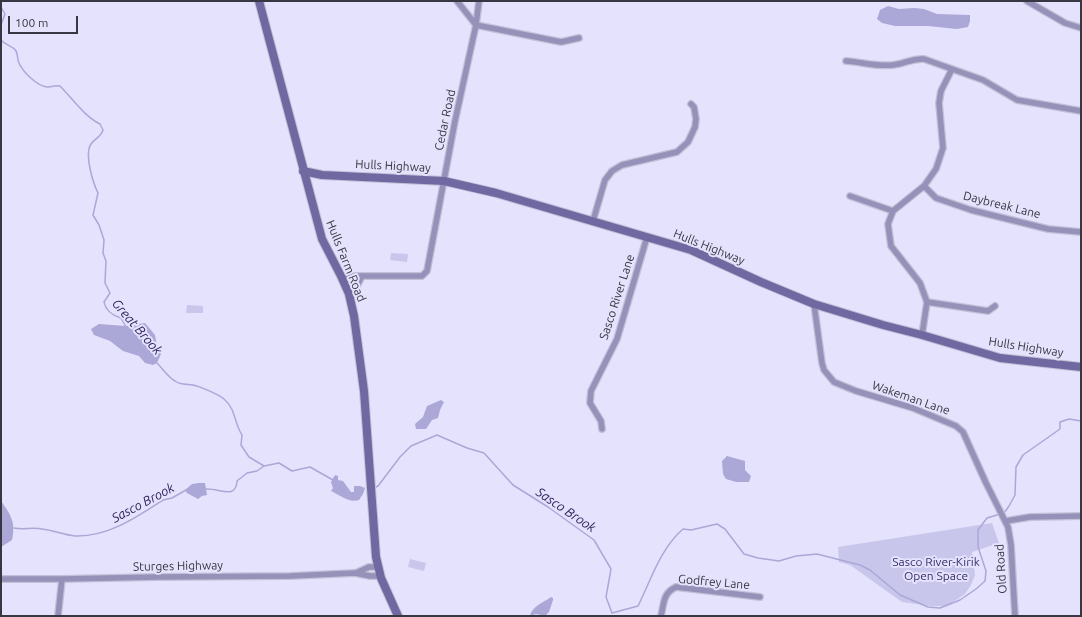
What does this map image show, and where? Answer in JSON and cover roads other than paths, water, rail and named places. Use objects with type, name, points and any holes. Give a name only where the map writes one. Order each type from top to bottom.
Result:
[{"type":"street","name":"Hulls Farm Road","points":[[259,1],[322,239],[341,276],[354,316],[364,391],[377,563],[380,576],[398,616]]},
{"type":"street","points":[[457,1],[476,25],[561,42],[579,38]]},
{"type":"street","name":"Cedar Road","points":[[341,276],[422,276],[427,271],[455,121],[476,25],[479,1]]},
{"type":"street","points":[[1027,1],[1066,23],[1081,28]]},
{"type":"street","points":[[846,61],[889,66],[917,58],[924,59],[983,80],[1017,100],[1081,111]]},
{"type":"street","points":[[922,335],[927,302],[920,283],[891,246],[888,224],[893,211],[924,186],[936,169],[943,148],[939,103],[941,91],[952,69]]},
{"type":"street","points":[[593,221],[605,180],[612,171],[622,165],[677,152],[688,142],[695,127],[696,119],[694,107],[691,104]]},
{"type":"street","name":"Hulls Highway","points":[[303,171],[322,175],[444,181],[496,193],[691,250],[814,304],[883,325],[1000,358],[1081,367]]},
{"type":"street","name":"Hulls Highway","points":[[306,180],[322,175]]},
{"type":"street","name":"Daybreak Lane","points":[[924,186],[936,198],[971,210],[1048,228],[1081,232]]},
{"type":"street","points":[[850,196],[893,211]]},
{"type":"street","name":"Sasco River Lane","points":[[602,429],[601,421],[590,403],[591,391],[616,340],[648,237]]},
{"type":"street","points":[[348,294],[356,288],[362,276]]},
{"type":"street","points":[[927,302],[988,311],[995,306]]},
{"type":"street","name":"Wakeman Lane","points":[[814,304],[822,363],[824,370],[834,382],[856,391],[913,408],[956,426],[963,432],[1003,516]]},
{"type":"street","points":[[1003,516],[1081,516]]},
{"type":"street","name":"Old Road","points":[[1003,516],[1011,545],[1015,616]]},
{"type":"street","name":"Sturges Highway","points":[[356,573],[377,563]]},
{"type":"street","name":"Sturges Highway","points":[[1,579],[290,576],[356,573],[370,576],[380,576]]},
{"type":"street","points":[[58,616],[62,579]]},
{"type":"street","name":"Godfrey Lane","points":[[661,616],[665,597],[668,591],[676,587],[760,597]]},
{"type":"water","points":[[888,6],[899,9],[924,9],[937,14],[970,15],[970,21],[968,27],[957,29],[928,26],[895,26],[882,23],[877,19],[880,10]]},
{"type":"water","points":[[145,323],[155,335],[157,346],[161,354],[157,363],[153,365],[145,363],[139,356],[123,351],[110,341],[94,335],[91,329],[99,324],[126,326]]},
{"type":"water","points":[[441,400],[444,402],[438,418],[432,420],[426,429],[416,429],[415,424],[423,417],[427,406]]},
{"type":"water","points":[[727,456],[745,461],[745,470],[751,476],[749,482],[736,482],[726,479],[723,474],[722,461]]},
{"type":"water","points":[[335,475],[338,476],[338,480],[343,481],[351,492],[354,492],[354,486],[365,488],[359,500],[348,500],[331,491],[333,488],[331,482]]},
{"type":"water","points":[[205,483],[207,495],[198,499],[187,493],[185,490],[192,484]]},
{"type":"water","points":[[1,501],[12,519],[13,534],[12,540],[1,547]]},
{"type":"water","points":[[551,597],[553,600],[549,612],[545,616],[536,614],[530,616],[535,607]]},
{"type":"waterway","name":"Great Brook","points":[[1,7],[5,14],[1,25]]},
{"type":"waterway","name":"Great Brook","points":[[1,40],[16,51],[21,67],[31,78],[43,86],[60,86],[89,117],[100,124],[103,130],[91,144],[88,154],[90,168],[98,193],[93,215],[99,225],[104,240],[103,253],[106,261],[105,283],[110,293],[104,302],[108,310],[112,314],[121,318],[126,327]]},
{"type":"waterway","name":"Great Brook","points":[[157,363],[177,382],[200,387],[222,397],[231,407],[233,412],[242,435],[241,445],[249,457],[264,466]]},
{"type":"waterway","name":"Sasco Brook","points":[[1004,513],[1015,495],[1016,467],[1023,455],[1060,429],[1060,422],[1069,419],[1081,421]]},
{"type":"waterway","name":"Sasco Brook","points":[[374,488],[378,486],[400,457],[411,446],[437,435],[467,448],[484,453],[513,485],[548,507],[594,540],[611,569],[606,597],[612,613],[638,606],[662,555],[683,529],[691,530],[717,524],[725,529],[744,554],[779,561],[796,556],[817,554],[860,565],[870,570],[900,595],[928,607],[940,608],[960,600],[985,581],[986,571],[978,547],[978,530],[987,518],[1000,514]]},
{"type":"waterway","name":"Sasco Brook","points":[[206,489],[230,492],[236,487],[237,481],[247,473],[257,471],[264,466],[279,463],[292,471],[310,467],[333,480]]},
{"type":"waterway","name":"Sasco Brook","points":[[14,528],[39,528],[75,536],[99,533],[122,525],[163,500],[172,498],[186,490]]},
{"type":"park label","name":"Sasco River-Kirik Open Space","points":[[936,569]]}]
